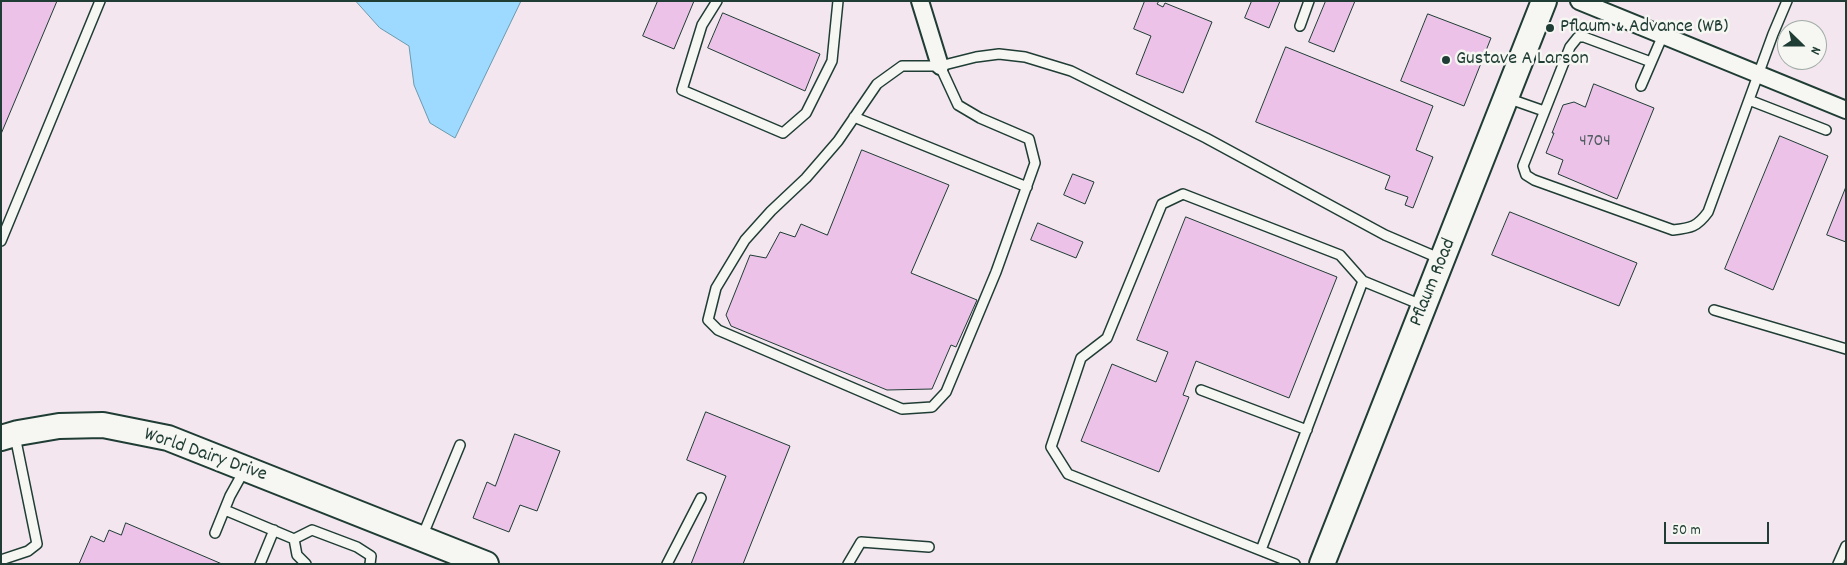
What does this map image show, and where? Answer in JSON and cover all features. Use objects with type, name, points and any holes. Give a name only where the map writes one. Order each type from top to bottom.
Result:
[{"type":"street","points":[[920,1],[940,66]]},
{"type":"street","name":"Pflaum Road","points":[[1322,564],[1544,1]]},
{"type":"street","points":[[1579,1],[1846,110]]},
{"type":"street","name":"World Dairy Drive","points":[[8,436],[58,426],[103,425],[168,438],[481,563]]},
{"type":"lane","points":[[1,241],[100,1]]},
{"type":"lane","points":[[717,1],[702,25],[682,90],[783,133],[806,113],[832,61],[838,1]]},
{"type":"lane","points":[[1300,26],[1309,1]]},
{"type":"lane","points":[[1651,62],[1584,37],[1578,37],[1570,48],[1523,166],[1526,175],[1534,180],[1673,230],[1689,228],[1700,223],[1708,212],[1787,1]]},
{"type":"lane","points":[[1641,86],[1663,35]]},
{"type":"lane","points":[[940,66],[958,105],[980,118],[1029,138],[1035,163],[996,272],[946,392],[932,407],[902,409],[718,330],[708,320],[716,288],[745,240],[771,211],[806,178],[838,142],[877,84],[902,66],[940,66],[976,57],[999,54],[1025,57],[1071,71],[1206,138],[1384,235],[1443,260]]},
{"type":"lane","points":[[1507,98],[1544,112]]},
{"type":"lane","points":[[1749,100],[1826,130]]},
{"type":"lane","points":[[854,117],[1027,186]]},
{"type":"lane","points":[[1295,564],[1068,474],[1051,447],[1080,358],[1107,338],[1162,204],[1184,194],[1340,255],[1363,281],[1424,306]]},
{"type":"lane","points":[[1261,550],[1363,281]]},
{"type":"lane","points":[[1714,310],[1846,349]]},
{"type":"lane","points":[[1201,390],[1306,430]]},
{"type":"lane","points":[[1,560],[28,551],[37,544],[8,436]]},
{"type":"lane","points":[[412,534],[460,445]]},
{"type":"lane","points":[[215,533],[245,468]]},
{"type":"lane","points":[[667,564],[700,498]]},
{"type":"lane","points":[[225,510],[294,539]]},
{"type":"lane","points":[[260,564],[274,530]]},
{"type":"lane","points":[[294,539],[312,530],[357,547],[371,556],[370,564]]},
{"type":"lane","points":[[294,539],[297,555],[306,564]]},
{"type":"lane","points":[[848,564],[861,542],[929,547]]},
{"type":"lane","points":[[1838,564],[1846,546]]},
{"type":"shaded area","points":[[1,1],[1846,1],[1846,564],[1,564]]},
{"type":"water","points":[[356,1],[521,1],[455,138],[430,123],[414,85],[409,46],[380,28]]},
{"type":"building","points":[[1,1],[57,1],[1,134]]},
{"type":"building","points":[[658,1],[694,1],[674,49],[643,36]]},
{"type":"building","points":[[1145,1],[1159,1],[1157,4],[1163,7],[1165,3],[1212,22],[1183,93],[1136,74],[1151,36],[1134,29]]},
{"type":"building","points":[[1252,1],[1280,1],[1269,28],[1245,18]]},
{"type":"building","points":[[1326,1],[1355,1],[1334,52],[1309,42]]},
{"type":"building","points":[[723,13],[820,54],[805,91],[708,48]]},
{"type":"building","name":"Gustave A Larson","points":[[1428,14],[1491,38],[1464,106],[1401,81]]},
{"type":"building","points":[[1286,47],[1433,106],[1416,150],[1433,157],[1413,208],[1405,205],[1408,197],[1385,189],[1390,176],[1256,122]]},
{"type":"building","points":[[1594,84],[1654,108],[1617,199],[1558,174],[1563,160],[1546,153],[1563,105],[1574,102],[1585,107]]},
{"type":"building","points":[[1780,136],[1828,156],[1773,290],[1725,269]]},
{"type":"building","points":[[862,150],[949,185],[911,273],[977,300],[956,347],[951,345],[932,389],[887,390],[731,326],[726,315],[750,255],[766,258],[780,232],[795,237],[801,224],[827,235]]},
{"type":"building","points":[[1073,174],[1094,182],[1085,204],[1064,195]]},
{"type":"building","points":[[1846,187],[1846,242],[1827,235]]},
{"type":"building","points":[[1510,212],[1637,263],[1619,306],[1492,255]]},
{"type":"building","points":[[1186,217],[1337,277],[1289,398],[1196,361],[1183,395],[1189,397],[1159,472],[1081,441],[1112,364],[1156,382],[1168,352],[1137,340]]},
{"type":"building","points":[[1038,223],[1083,242],[1076,258],[1031,240]]},
{"type":"building","points":[[706,412],[790,446],[743,564],[691,564],[726,476],[687,460]]},
{"type":"building","points":[[515,434],[560,451],[537,511],[520,505],[509,532],[473,518],[487,482],[495,486]]},
{"type":"building","points":[[126,523],[222,564],[79,564],[91,536],[104,542],[109,530],[121,535]]},
{"type":"place","name":"Pflaum & Advance (WB)","points":[[1550,28]]},
{"type":"place","name":"Gustave A Larson","points":[[1446,60]]}]
